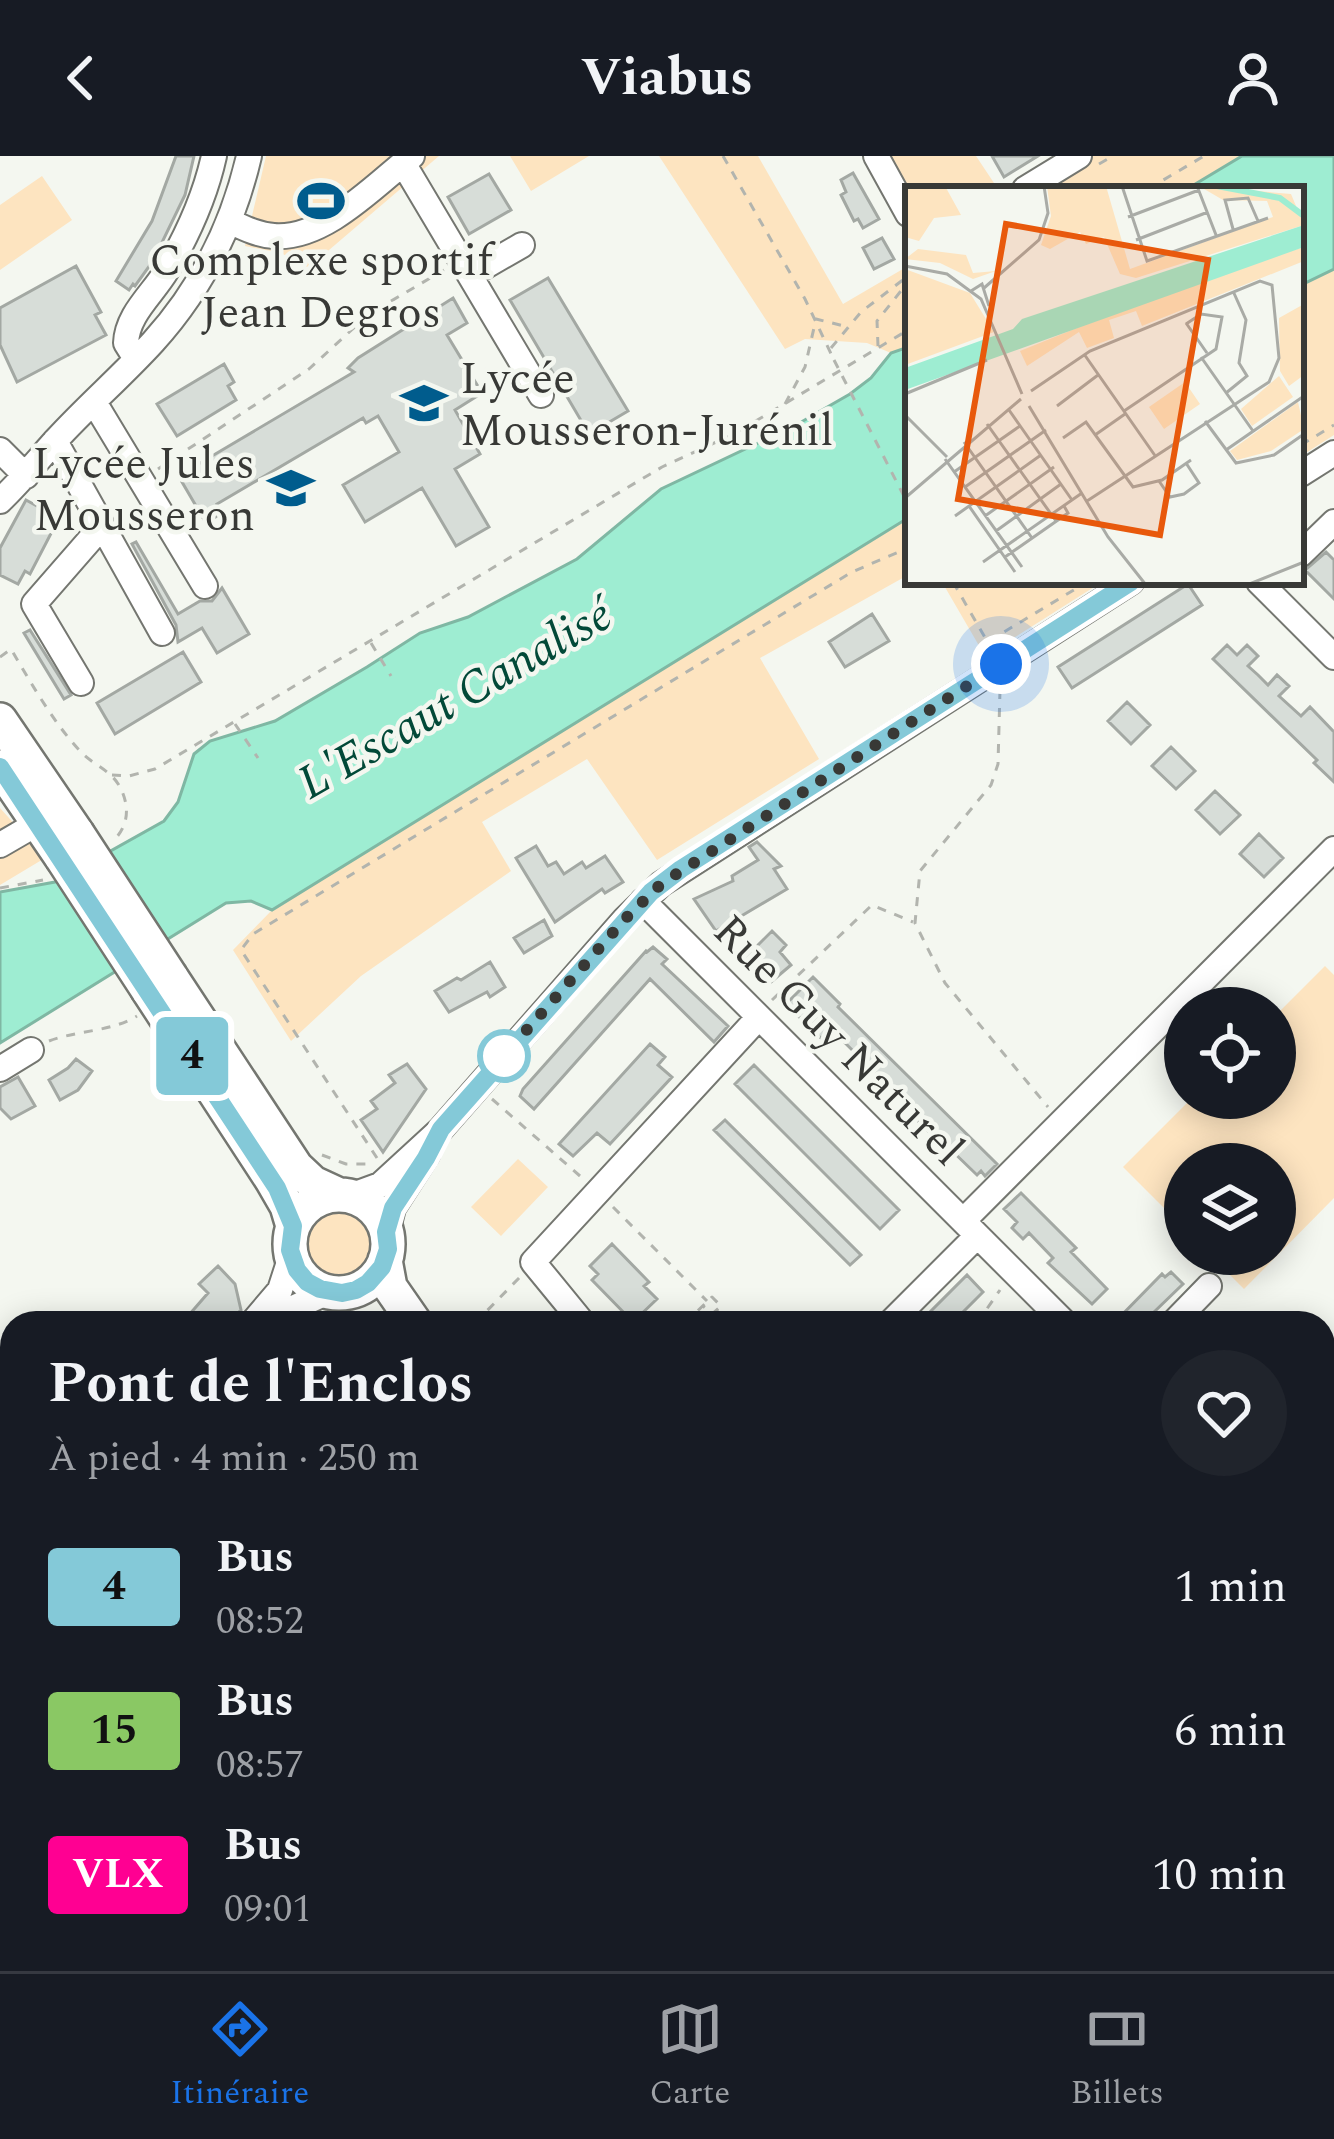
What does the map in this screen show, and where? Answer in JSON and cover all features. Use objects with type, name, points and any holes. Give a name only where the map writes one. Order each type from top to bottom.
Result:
[{"type":"main road","points":[[0,720],[156,992],[277,1188],[302,1276],[360,1308],[386,1246]]},
{"type":"main road","points":[[0,766],[38,823],[69,845]]},
{"type":"main road","points":[[156,992],[296,1167],[313,1183],[373,1209],[386,1246],[390,1287],[407,1311]]},
{"type":"main road","points":[[292,1241],[300,1213],[311,1203],[344,1195]]},
{"type":"street","points":[[136,359],[126,344],[130,323],[164,275],[190,226],[214,156]]},
{"type":"street","points":[[0,501],[11,468],[55,441],[188,298],[229,220],[249,156]]},
{"type":"street","points":[[876,156],[905,209]]},
{"type":"street","points":[[1029,186],[1079,156]]},
{"type":"street","points":[[229,220],[270,236],[303,233],[340,214],[407,159],[541,395]]},
{"type":"street","points":[[465,268],[522,245]]},
{"type":"street","points":[[94,402],[205,586]]},
{"type":"street","points":[[55,441],[162,633]]},
{"type":"street","points":[[1304,472],[1334,453]]},
{"type":"street","points":[[1304,551],[1334,522]]},
{"type":"street","points":[[81,683],[34,604],[102,526]]},
{"type":"street","points":[[344,1195],[380,1185],[441,1129],[643,901],[681,869],[1126,585]]},
{"type":"street","points":[[1267,585],[1334,656]]},
{"type":"street","points":[[0,844],[38,823]]},
{"type":"street","points":[[900,1311],[1061,1123],[1334,849]]},
{"type":"street","name":"Rue Guy Naturel","points":[[643,901],[1054,1311]]},
{"type":"street","points":[[573,1311],[533,1262],[759,1017]]},
{"type":"street","points":[[0,1069],[31,1050]]},
{"type":"street","points":[[386,1246],[393,1208],[441,1129]]},
{"type":"street","points":[[263,1311],[277,1296],[292,1241]]},
{"type":"street","points":[[1185,1311],[1209,1286]]},
{"type":"path","points":[[723,156],[816,320],[905,498]]},
{"type":"path","points":[[1153,186],[1204,156]]},
{"type":"path","points":[[141,479],[309,369],[370,314],[465,268]]},
{"type":"path","points":[[830,350],[885,292],[905,281]]},
{"type":"path","points":[[879,348],[877,321],[905,283]]},
{"type":"path","points":[[816,320],[848,327]]},
{"type":"path","points":[[784,406],[805,367],[816,320]]},
{"type":"path","points":[[112,775],[146,773],[662,467],[784,406],[905,332]]},
{"type":"path","points":[[1304,443],[1334,425]]},
{"type":"path","points":[[322,1155],[346,1164],[380,1163],[241,950],[253,934],[852,572],[905,549]]},
{"type":"path","points":[[955,585],[988,642],[1082,585]]},
{"type":"path","points":[[370,641],[391,676]]},
{"type":"path","points":[[1001,664],[998,764],[991,785],[920,871],[915,922],[945,983],[1061,1123]]},
{"type":"path","points":[[234,722],[258,758]]},
{"type":"path","points":[[759,1017],[773,998],[872,905],[915,922]]},
{"type":"path","points":[[31,1050],[64,1036],[122,1024],[156,992]]},
{"type":"path","points":[[486,1311],[533,1262]]},
{"type":"path","points":[[985,1311],[1012,1271]]},
{"type":"path","points":[[700,1294],[710,1311]]},
{"type":"path","points":[[697,1311],[712,1297],[721,1306],[716,1310]]},
{"type":"shaded area","name":"Complexe sportif Jean Degros","points":[[266,156],[439,156],[308,268],[281,253],[245,246]]},
{"type":"shaded area","name":"Complexe sportif Jean Degros","points":[[510,156],[589,156],[531,191]]},
{"type":"shaded area","points":[[659,156],[758,156],[843,304],[905,268],[905,348],[891,353],[867,343],[805,339],[785,349]]},
{"type":"shaded area","points":[[891,156],[976,156],[994,183],[990,186],[908,186]]},
{"type":"shaded area","points":[[1092,156],[1242,156],[1192,186],[1042,186]]},
{"type":"shaded area","points":[[42,176],[72,220],[0,270],[0,205]]},
{"type":"shaded area","points":[[1334,269],[1334,435],[1304,454],[1304,284]]},
{"type":"shaded area","points":[[905,520],[905,577],[760,658],[819,759],[657,860],[587,759],[482,822],[511,871],[361,976],[291,1041],[233,950],[272,910]]},
{"type":"shaded area","points":[[944,585],[1097,585],[985,656]]},
{"type":"shaded area","points":[[0,808],[45,858],[0,885]]},
{"type":"shaded area","points":[[1325,966],[1334,975],[1334,1198],[1296,1236],[1296,1143],[1164,1143],[1164,1208],[1123,1167],[1171,1119],[1296,1119],[1296,995]]},
{"type":"shaded area","points":[[518,1159],[548,1187],[501,1236],[471,1207]]},
{"type":"shaded area","points":[[338,1210],[361,1220],[371,1243],[361,1266],[338,1276],[315,1266],[305,1243],[315,1220]]},
{"type":"shaded area","points":[[1230,1275],[1258,1275],[1244,1289]]},
{"type":"water","points":[[1242,156],[1334,156],[1334,269],[1304,284],[1304,186],[1192,186]]},
{"type":"water","name":"L'Escaut Canalisé","points":[[905,348],[905,520],[272,910],[251,901],[226,903],[0,1043],[0,892],[55,882],[164,821],[178,802],[194,754],[210,741],[275,721],[420,633],[468,617],[577,559],[661,489],[850,394],[891,353]]},
{"type":"building","points":[[176,156],[194,156],[185,195],[153,261],[129,290],[116,281],[152,221]]},
{"type":"building","points":[[992,156],[1038,156],[1004,177]]},
{"type":"building","points":[[853,173],[879,219],[863,228],[858,219],[854,221],[841,195],[846,192],[841,180]]},
{"type":"building","points":[[489,174],[511,210],[469,234],[448,197]]},
{"type":"building","points":[[882,238],[894,259],[874,269],[863,248]]},
{"type":"building","points":[[76,266],[101,312],[95,315],[106,335],[17,382],[0,345],[0,308]]},
{"type":"building","points":[[548,278],[628,411],[589,434],[510,300]]},
{"type":"building","points":[[453,298],[467,323],[447,335],[482,393],[455,410],[480,454],[455,469],[489,527],[456,546],[422,488],[365,522],[343,485],[399,452],[378,416],[366,423],[363,418],[217,504],[222,513],[206,523],[182,482],[198,473],[195,466],[354,372],[348,368],[358,358]]},
{"type":"building","points":[[224,364],[234,382],[228,386],[236,400],[177,436],[157,404]]},
{"type":"building","points":[[26,500],[59,518],[30,574],[25,571],[18,584],[0,575],[0,548]]},
{"type":"building","points":[[136,542],[178,614],[200,601],[212,601],[222,588],[249,634],[217,653],[202,628],[178,642],[176,625],[132,544]]},
{"type":"building","points":[[1326,552],[1334,560],[1334,599],[1305,570]]},
{"type":"building","points":[[1186,585],[1202,605],[1072,688],[1058,667]]},
{"type":"building","points":[[872,614],[889,641],[845,667],[829,642]]},
{"type":"building","points":[[30,630],[71,695],[64,699],[24,633]]},
{"type":"building","points":[[1227,645],[1237,655],[1247,645],[1258,656],[1248,666],[1268,685],[1277,675],[1289,686],[1279,696],[1301,716],[1310,707],[1334,732],[1334,782],[1213,659]]},
{"type":"building","points":[[183,652],[201,682],[115,734],[97,703]]},
{"type":"building","points":[[1127,702],[1150,725],[1131,744],[1108,721]]},
{"type":"building","points":[[1171,747],[1195,771],[1176,789],[1152,766]]},
{"type":"building","points":[[1215,791],[1240,815],[1220,834],[1196,810]]},
{"type":"building","points":[[1259,834],[1283,858],[1264,877],[1240,854]]},
{"type":"building","points":[[757,842],[781,866],[774,869],[787,889],[716,931],[694,899],[733,881],[732,876],[758,860],[749,847]]},
{"type":"building","points":[[536,846],[548,866],[556,862],[564,874],[582,862],[586,868],[605,856],[623,882],[605,893],[602,889],[555,922],[516,858]]},
{"type":"building","points":[[544,920],[552,936],[524,953],[514,938]]},
{"type":"building","points":[[772,931],[786,945],[780,952],[791,965],[771,982],[740,956]]},
{"type":"building","points":[[653,947],[667,959],[662,964],[728,1026],[714,1042],[650,979],[534,1109],[520,1096],[523,1089]]},
{"type":"building","points":[[490,962],[505,987],[449,1012],[435,991]]},
{"type":"building","points":[[813,977],[997,1164],[985,1176],[981,1171],[977,1175],[944,1147],[839,1037],[829,1046],[786,1004]]},
{"type":"building","points":[[650,1044],[665,1057],[658,1065],[672,1077],[610,1144],[597,1133],[573,1156],[559,1144]]},
{"type":"building","points":[[76,1059],[92,1071],[78,1090],[60,1100],[49,1080]]},
{"type":"building","points":[[407,1064],[426,1089],[383,1152],[361,1120],[377,1109],[371,1101],[395,1083],[389,1075]]},
{"type":"building","points":[[754,1065],[899,1210],[880,1229],[735,1084]]},
{"type":"building","points":[[18,1077],[35,1106],[11,1119],[0,1108],[0,1087]]},
{"type":"building","points":[[725,1120],[861,1255],[850,1265],[714,1130]]},
{"type":"building","points":[[1021,1193],[1076,1248],[1071,1252],[1107,1289],[1092,1304],[1048,1263],[1053,1258],[1029,1233],[1023,1239],[1012,1228],[1017,1222],[1004,1209]]},
{"type":"building","points":[[612,1244],[649,1282],[644,1286],[657,1299],[644,1311],[622,1311],[592,1280],[598,1274],[590,1266]]},
{"type":"building","points":[[218,1266],[235,1284],[241,1310],[192,1311],[208,1293],[199,1284]]},
{"type":"building","points":[[1162,1274],[1174,1275],[1183,1284],[1155,1311],[1126,1311]]},
{"type":"building","points":[[967,1275],[983,1292],[964,1311],[931,1311]]},
{"type":"bus line","name":"4","points":[[0,767],[277,1188],[293,1226],[290,1250],[297,1270],[320,1289],[349,1292],[374,1279],[382,1267],[393,1208],[441,1129],[651,892],[1126,585]]},
{"type":"place","name":"Complexe sportif Jean Degros","points":[[321,201]]},
{"type":"place","name":"Lycée Mousseron-Jurénil","points":[[424,403]]},
{"type":"place","name":"Lycée Jules Mousseron","points":[[291,488]]},
{"type":"route","points":[[504,1056],[501,1059],[661,884],[1001,664]]}]
